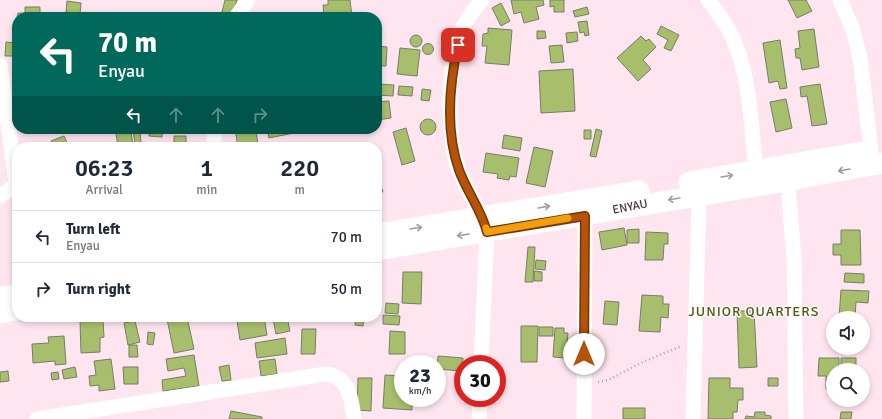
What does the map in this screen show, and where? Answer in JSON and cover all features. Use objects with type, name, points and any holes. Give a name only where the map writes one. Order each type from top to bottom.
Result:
[{"type":"street","points":[[240,12],[248,0]]},
{"type":"street","points":[[481,355],[485,225],[460,172],[451,140],[450,104],[453,69],[460,33],[482,0]]},
{"type":"street","points":[[708,0],[731,35],[740,56],[747,93],[756,171]]},
{"type":"street","points":[[840,0],[852,27],[860,58],[878,154]]},
{"type":"street","points":[[0,65],[12,125]]},
{"type":"street","name":"ENYAU","points":[[382,249],[485,225],[788,173],[878,154]]},
{"type":"street","name":"ENYAU","points":[[698,188],[756,171],[788,173]]},
{"type":"street","points":[[788,173],[794,260],[796,419]]},
{"type":"street","points":[[693,419],[698,188]]},
{"type":"street","points":[[0,196],[12,190]]},
{"type":"street","points":[[584,419],[585,208]]},
{"type":"street","name":"ENYAU","points":[[382,234],[485,225]]},
{"type":"street","points":[[0,297],[12,295]]},
{"type":"street","points":[[0,313],[12,311]]},
{"type":"street","points":[[37,419],[326,374],[333,375],[342,381],[349,389],[354,419]]},
{"type":"street","points":[[479,419],[480,407]]},
{"type":"path","points":[[584,384],[608,380],[645,361],[695,340]]},
{"type":"building","points":[[225,0],[237,0],[234,12],[222,12]]},
{"type":"building","points":[[328,0],[350,0],[351,12],[324,12],[323,5],[328,5]]},
{"type":"building","points":[[511,0],[543,0],[544,5],[536,7],[539,19],[524,23],[521,12],[514,14]]},
{"type":"building","points":[[550,0],[564,0],[564,12],[554,12],[554,6],[550,7]]},
{"type":"building","points":[[788,0],[806,0],[812,11],[797,18]]},
{"type":"building","points":[[67,1],[81,3],[80,12],[66,12]]},
{"type":"building","points":[[501,3],[510,21],[501,26],[492,8]]},
{"type":"building","points":[[25,7],[40,7],[40,12],[25,12]]},
{"type":"building","points":[[587,7],[589,14],[575,17],[573,11]]},
{"type":"building","points":[[587,21],[589,35],[585,36],[584,32],[580,33],[578,22]]},
{"type":"building","points":[[661,26],[679,35],[671,51],[664,48],[668,40],[657,34]]},
{"type":"building","points":[[488,28],[512,30],[509,65],[485,63],[487,46],[482,46],[483,34],[488,33]]},
{"type":"building","points":[[814,29],[819,67],[802,70],[800,58],[796,58],[795,49],[800,48],[798,31]]},
{"type":"building","points":[[537,31],[545,31],[546,38],[537,39]]},
{"type":"building","points":[[577,32],[578,41],[567,43],[566,33]]},
{"type":"building","points":[[416,35],[420,37],[422,41],[420,45],[416,47],[412,45],[410,41],[412,37]]},
{"type":"building","points":[[641,36],[646,41],[649,39],[656,47],[643,60],[651,69],[638,81],[617,58]]},
{"type":"building","points":[[780,40],[787,88],[780,89],[778,81],[769,83],[763,43]]},
{"type":"building","points":[[6,42],[12,43],[12,56],[5,56]]},
{"type":"building","points":[[426,44],[430,44],[432,45],[432,53],[426,54],[423,51],[423,47]]},
{"type":"building","points":[[562,45],[564,62],[551,63],[549,46]]},
{"type":"building","points":[[382,46],[387,47],[386,66],[382,66]]},
{"type":"building","points":[[400,48],[420,50],[417,76],[397,74]]},
{"type":"building","points":[[573,69],[575,111],[541,113],[539,71]]},
{"type":"building","points":[[382,84],[394,85],[393,96],[382,95]]},
{"type":"building","points":[[820,84],[827,124],[812,126],[807,96],[801,97],[800,87]]},
{"type":"building","points":[[399,86],[413,87],[412,96],[398,95]]},
{"type":"building","points":[[422,89],[431,90],[429,101],[421,100]]},
{"type":"building","points":[[786,99],[792,128],[776,132],[770,102]]},
{"type":"building","points":[[389,101],[391,118],[382,119],[382,102]]},
{"type":"building","points":[[425,119],[431,119],[436,124],[434,133],[431,135],[425,135],[420,130],[420,124]]},
{"type":"building","points":[[406,128],[415,161],[402,165],[393,132]]},
{"type":"building","points":[[596,129],[602,131],[596,157],[590,156]]},
{"type":"building","points":[[584,130],[591,130],[591,139],[584,139]]},
{"type":"building","points":[[116,134],[131,134],[132,142],[117,142]]},
{"type":"building","points":[[134,134],[140,134],[141,142],[135,142]]},
{"type":"building","points":[[149,134],[162,134],[162,137],[149,136]]},
{"type":"building","points":[[236,134],[257,134],[257,142],[237,142]]},
{"type":"building","points":[[268,134],[289,134],[269,138]]},
{"type":"building","points":[[504,135],[522,138],[520,151],[502,148]]},
{"type":"building","points":[[64,136],[67,142],[52,142]]},
{"type":"building","points":[[174,136],[186,136],[186,142],[174,142]]},
{"type":"building","points":[[534,147],[553,151],[545,187],[526,183]]},
{"type":"building","points":[[486,153],[519,158],[516,177],[510,176],[509,180],[497,178],[498,174],[483,172]]},
{"type":"building","points":[[624,228],[627,245],[602,250],[599,232]]},
{"type":"building","points":[[639,229],[639,243],[627,243],[627,230]]},
{"type":"building","points":[[841,230],[860,230],[861,265],[841,265],[841,255],[833,255],[833,244],[841,244]]},
{"type":"building","points":[[646,232],[668,233],[668,244],[664,244],[663,260],[645,260]]},
{"type":"building","points":[[528,247],[535,247],[533,282],[525,282]]},
{"type":"building","points":[[536,260],[546,261],[545,270],[535,269]]},
{"type":"building","points":[[534,271],[542,272],[542,281],[534,281]]},
{"type":"building","points":[[403,272],[422,272],[421,304],[402,303]]},
{"type":"building","points":[[845,273],[864,274],[864,283],[844,282]]},
{"type":"building","points":[[841,290],[869,291],[868,303],[856,302],[855,311],[840,311]]},
{"type":"building","points":[[642,295],[663,296],[663,304],[669,304],[668,318],[661,317],[660,332],[639,331]]},
{"type":"building","points":[[605,301],[619,302],[617,325],[603,324]]},
{"type":"building","points":[[386,303],[399,304],[398,314],[385,313]]},
{"type":"building","points":[[737,311],[754,311],[757,367],[739,368]]},
{"type":"building","points":[[383,315],[400,316],[399,325],[383,324]]},
{"type":"building","points":[[80,322],[103,322],[104,337],[100,338],[100,352],[81,353]]},
{"type":"building","points":[[135,322],[140,342],[128,345],[124,323]]},
{"type":"building","points":[[168,322],[188,322],[194,349],[174,353]]},
{"type":"building","points":[[237,322],[265,322],[267,335],[240,340]]},
{"type":"building","points":[[274,322],[288,322],[290,331],[276,334]]},
{"type":"building","points":[[355,322],[363,322],[363,326],[355,325]]},
{"type":"building","points":[[521,326],[538,326],[537,362],[521,362]]},
{"type":"building","points":[[539,327],[553,327],[553,336],[539,336]]},
{"type":"building","points":[[555,328],[564,328],[564,333],[568,333],[566,358],[553,357]]},
{"type":"building","points":[[302,329],[316,329],[315,354],[301,354]]},
{"type":"building","points":[[390,331],[405,332],[405,354],[389,354]]},
{"type":"building","points":[[148,332],[155,333],[153,345],[147,344]]},
{"type":"building","points":[[64,336],[66,364],[55,365],[55,361],[33,363],[32,344],[49,343],[48,337]]},
{"type":"building","points":[[285,338],[287,354],[257,358],[255,343]]},
{"type":"building","points":[[129,345],[137,345],[138,357],[129,357]]},
{"type":"building","points":[[194,355],[199,386],[163,391],[162,380],[186,376],[184,368],[168,371],[166,359]]},
{"type":"building","points":[[446,357],[454,357],[454,370],[446,370]]},
{"type":"building","points":[[819,358],[839,358],[839,363],[826,363],[826,376],[818,376]]},
{"type":"building","points":[[841,358],[856,358],[856,363],[841,363]]},
{"type":"building","points":[[111,359],[115,389],[99,391],[99,385],[90,386],[89,376],[96,375],[94,361]]},
{"type":"building","points":[[275,359],[277,374],[261,376],[259,361]]},
{"type":"building","points":[[229,365],[231,380],[222,381],[219,367]]},
{"type":"building","points":[[75,367],[77,377],[64,379],[62,370]]},
{"type":"building","points":[[123,367],[138,367],[138,384],[124,384]]},
{"type":"building","points":[[8,371],[9,381],[0,382],[0,372]]},
{"type":"building","points":[[58,372],[59,379],[52,380],[51,373]]},
{"type":"building","points":[[385,375],[394,376],[394,407],[412,407],[412,410],[383,408]]},
{"type":"building","points":[[358,378],[372,378],[371,411],[357,410]]},
{"type":"building","points":[[709,378],[730,378],[730,388],[743,388],[743,400],[738,400],[737,412],[733,412],[733,419],[708,419]]},
{"type":"building","points":[[768,378],[778,378],[778,386],[768,386]]},
{"type":"building","points":[[623,408],[645,408],[645,419],[623,419]]},
{"type":"building","points":[[231,411],[262,417],[262,419],[229,419]]},
{"type":"building","points":[[755,412],[765,412],[765,415],[771,416],[771,419],[745,419],[746,416],[754,417]]},
{"type":"building","points":[[841,412],[852,412],[851,419],[840,419]]},
{"type":"slow traffic","points":[[486,228],[487,232],[568,218]]},
{"type":"district","name":"JUNIOR QUARTERS","points":[[754,311]]},
{"type":"route","points":[[458,45],[453,69],[450,104],[451,140],[460,172],[483,217],[487,232],[585,216],[584,354]]}]
